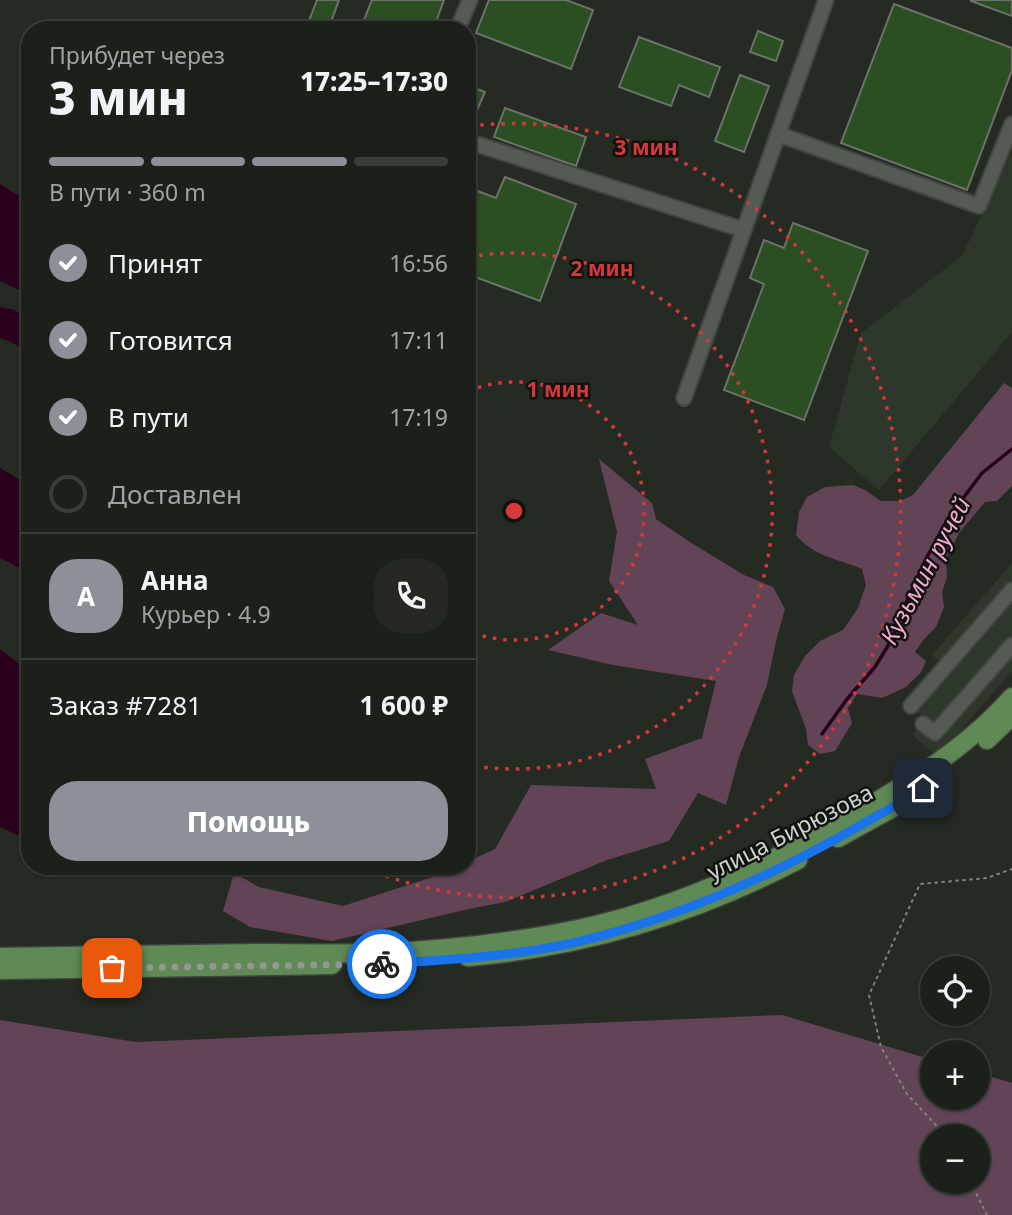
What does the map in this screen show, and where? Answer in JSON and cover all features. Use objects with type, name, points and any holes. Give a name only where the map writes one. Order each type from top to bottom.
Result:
[{"type":"main road","name":"улица Бирюзова","points":[[0,957],[371,953],[525,939],[581,929],[716,886],[816,836],[943,760],[968,741],[1012,697]]},
{"type":"main road","name":"улица Бирюзова","points":[[0,970],[379,964],[513,953],[567,944],[637,926],[702,904],[770,874],[905,800],[966,757],[1012,716]]},
{"type":"street","points":[[461,21],[470,0]]},
{"type":"street","points":[[684,398],[826,0]]},
{"type":"street","points":[[778,134],[979,206],[1012,124]]},
{"type":"street","points":[[476,144],[744,230]]},
{"type":"street","points":[[911,706],[1012,590]]},
{"type":"street","points":[[923,724],[935,733],[1012,645]]},
{"type":"path","points":[[935,1124],[906,1094],[881,1047],[869,995],[920,884],[987,878],[1012,869]]},
{"type":"path","points":[[976,1194],[987,1215]]},
{"type":"shaded area","points":[[1012,151],[1012,332],[879,490],[829,447],[861,333],[962,256]]},
{"type":"shaded area","points":[[0,184],[21,197],[21,291],[0,281]]},
{"type":"shaded area","points":[[0,307],[15,310],[21,315],[21,348],[0,338]]},
{"type":"shaded area","points":[[1004,383],[1012,388],[1012,486],[997,501],[985,502],[959,533],[946,559],[947,577],[942,592],[944,607],[936,627],[915,652],[926,661],[921,672],[906,687],[882,698],[857,694],[848,708],[852,723],[835,751],[820,754],[808,745],[806,729],[792,691],[794,675],[805,656],[820,641],[843,630],[858,608],[866,585],[862,569],[818,553],[796,535],[799,512],[807,497],[825,487],[853,485],[881,501],[900,501],[913,495]]},
{"type":"shaded area","points":[[599,459],[652,503],[656,519],[744,575],[773,587],[785,609],[767,685],[739,757],[726,805],[698,793],[669,841],[607,860],[505,902],[332,941],[250,927],[223,911],[233,875],[259,887],[343,906],[439,875],[476,875],[476,858],[495,849],[531,785],[656,789],[645,759],[702,738],[716,681],[613,665],[548,650],[601,613],[638,625],[609,581],[617,532]]},
{"type":"shaded area","points":[[0,468],[21,481],[21,568],[0,558]]},
{"type":"shaded area","points":[[1012,563],[1012,671],[938,757],[912,735],[926,720],[911,706],[944,666],[932,655]]},
{"type":"shaded area","points":[[0,649],[21,665],[21,837],[0,827]]},
{"type":"shaded area","points":[[782,1015],[920,1056],[920,1110],[990,1110],[990,1077],[1012,1083],[1012,1215],[0,1215],[0,1020],[136,1042]]},
{"type":"building","points":[[317,0],[339,0],[331,21],[309,21]]},
{"type":"building","points":[[372,0],[444,0],[436,21],[364,21]]},
{"type":"building","points":[[489,0],[566,0],[593,10],[571,69],[476,33]]},
{"type":"building","points":[[1012,0],[1012,16],[971,1]]},
{"type":"building","points":[[894,4],[1012,48],[1012,70],[967,190],[841,143]]},
{"type":"building","points":[[758,31],[783,41],[776,61],[750,52]]},
{"type":"building","points":[[639,37],[720,67],[709,97],[679,85],[671,106],[619,87]]},
{"type":"building","points":[[740,75],[769,86],[744,152],[715,141]]},
{"type":"building","points":[[476,88],[485,92],[476,112]]},
{"type":"building","points":[[505,108],[586,137],[576,166],[494,137]]},
{"type":"building","points":[[505,177],[576,204],[540,301],[476,277],[476,190],[496,198]]},
{"type":"building","points":[[793,223],[868,251],[804,420],[724,390],[764,284],[750,278],[764,240],[784,248]]},
{"type":"waterway","name":"Кузьмин ручей","points":[[822,734],[847,699],[875,667],[892,639],[928,555],[949,517],[982,473],[1012,449]]},
{"type":"way so far","points":[[112,968],[382,964]]},
{"type":"route","points":[[382,964],[513,953],[567,944],[637,926],[702,904],[770,874],[833,841],[923,788]]}]
